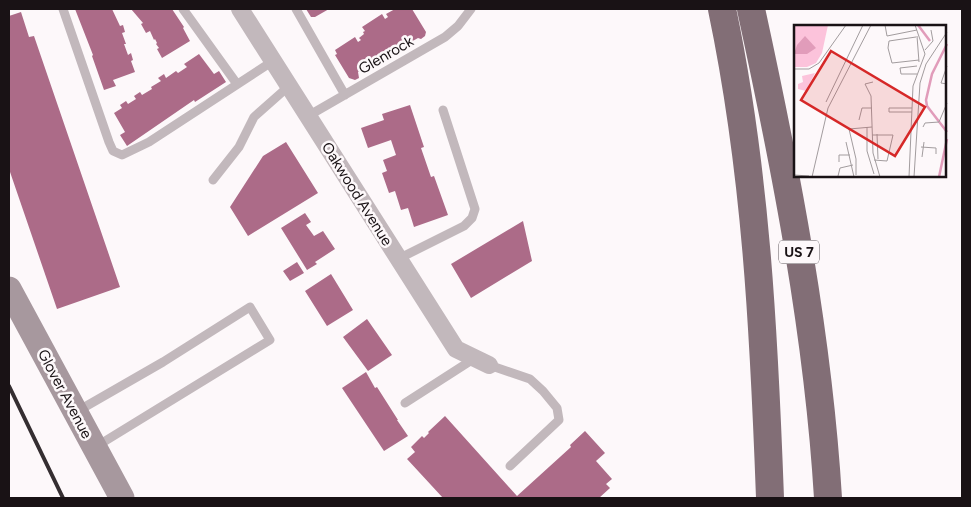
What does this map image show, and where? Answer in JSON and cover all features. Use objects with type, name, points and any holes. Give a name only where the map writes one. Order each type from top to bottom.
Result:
[{"type":"highway","name":"US 7","points":[[722,9],[732,58],[747,156],[757,252],[764,353],[770,498]]},
{"type":"highway","name":"US 7","points":[[751,9],[790,196],[806,293],[819,392],[828,498]]},
{"type":"street","name":"Oakwood Avenue","points":[[240,9],[456,349],[482,362]]},
{"type":"street","name":"Glover Avenue","points":[[9,289],[122,498]]},
{"type":"lane","points":[[63,9],[113,151],[122,154],[142,145],[273,61]]},
{"type":"lane","points":[[183,9],[237,84]]},
{"type":"lane","points":[[296,9],[345,94]]},
{"type":"lane","name":"Glenrock","points":[[308,116],[444,37],[458,26],[471,9]]},
{"type":"lane","points":[[213,180],[239,147],[254,117],[289,86]]},
{"type":"lane","points":[[398,259],[464,226],[472,218],[475,209],[443,110]]},
{"type":"lane","points":[[76,413],[163,362],[250,307],[270,340],[94,448]]},
{"type":"lane","points":[[405,403],[482,362],[530,379],[557,408],[559,420],[510,466]]},
{"type":"building","points":[[75,9],[112,9],[120,26],[123,25],[125,32],[122,33],[126,44],[124,44],[128,55],[131,53],[133,60],[131,61],[135,72],[113,80],[116,86],[104,90]]},
{"type":"building","points":[[131,9],[172,9],[184,27],[190,41],[162,58],[157,49],[159,48],[157,43],[150,31],[146,33],[141,24],[143,23]]},
{"type":"building","points":[[306,9],[329,9],[315,17],[311,17]]},
{"type":"building","points":[[395,9],[412,9],[426,32],[425,36],[411,42],[408,39],[404,44],[400,43],[387,51],[386,55],[379,55],[380,65],[376,67],[372,65],[358,72],[359,78],[355,80],[349,78],[335,55],[337,54],[335,50],[355,37],[358,42],[361,40],[359,38],[365,31],[362,27],[382,14],[385,19],[388,17],[386,14]]},
{"type":"building","points":[[21,12],[29,37],[34,36],[120,287],[57,309],[9,169],[9,16]]},
{"type":"building","points":[[199,54],[214,74],[219,71],[226,82],[195,102],[194,100],[127,146],[120,135],[125,132],[114,113],[122,108],[120,105],[126,101],[128,104],[136,99],[134,96],[140,92],[142,95],[152,89],[151,87],[161,81],[158,78],[164,74],[166,78],[176,71],[178,73],[187,67],[184,64]]},
{"type":"building","points":[[410,105],[424,147],[421,148],[431,177],[434,176],[448,215],[414,227],[408,208],[401,210],[395,191],[389,193],[382,173],[387,171],[383,160],[396,155],[391,140],[368,148],[361,128],[384,120],[382,114]]},
{"type":"building","points":[[286,142],[318,193],[248,236],[230,207],[263,156]]},
{"type":"building","points":[[305,213],[311,222],[306,225],[314,236],[323,231],[335,249],[315,262],[317,264],[307,270],[281,228]]},
{"type":"building","points":[[523,221],[532,261],[471,298],[451,264]]},
{"type":"building","points":[[297,262],[304,273],[290,281],[283,271]]},
{"type":"building","points":[[331,274],[353,310],[327,326],[305,291]]},
{"type":"building","points":[[367,319],[392,355],[368,371],[343,337]]},
{"type":"building","points":[[366,372],[408,436],[384,451],[342,388]]},
{"type":"building","points":[[445,416],[517,496],[571,447],[570,445],[585,431],[605,453],[596,461],[612,479],[606,484],[610,488],[599,498],[443,498],[407,459],[415,452],[411,447],[422,436],[424,438]]},
{"type":"railway","points":[[9,386],[63,498]]}]
